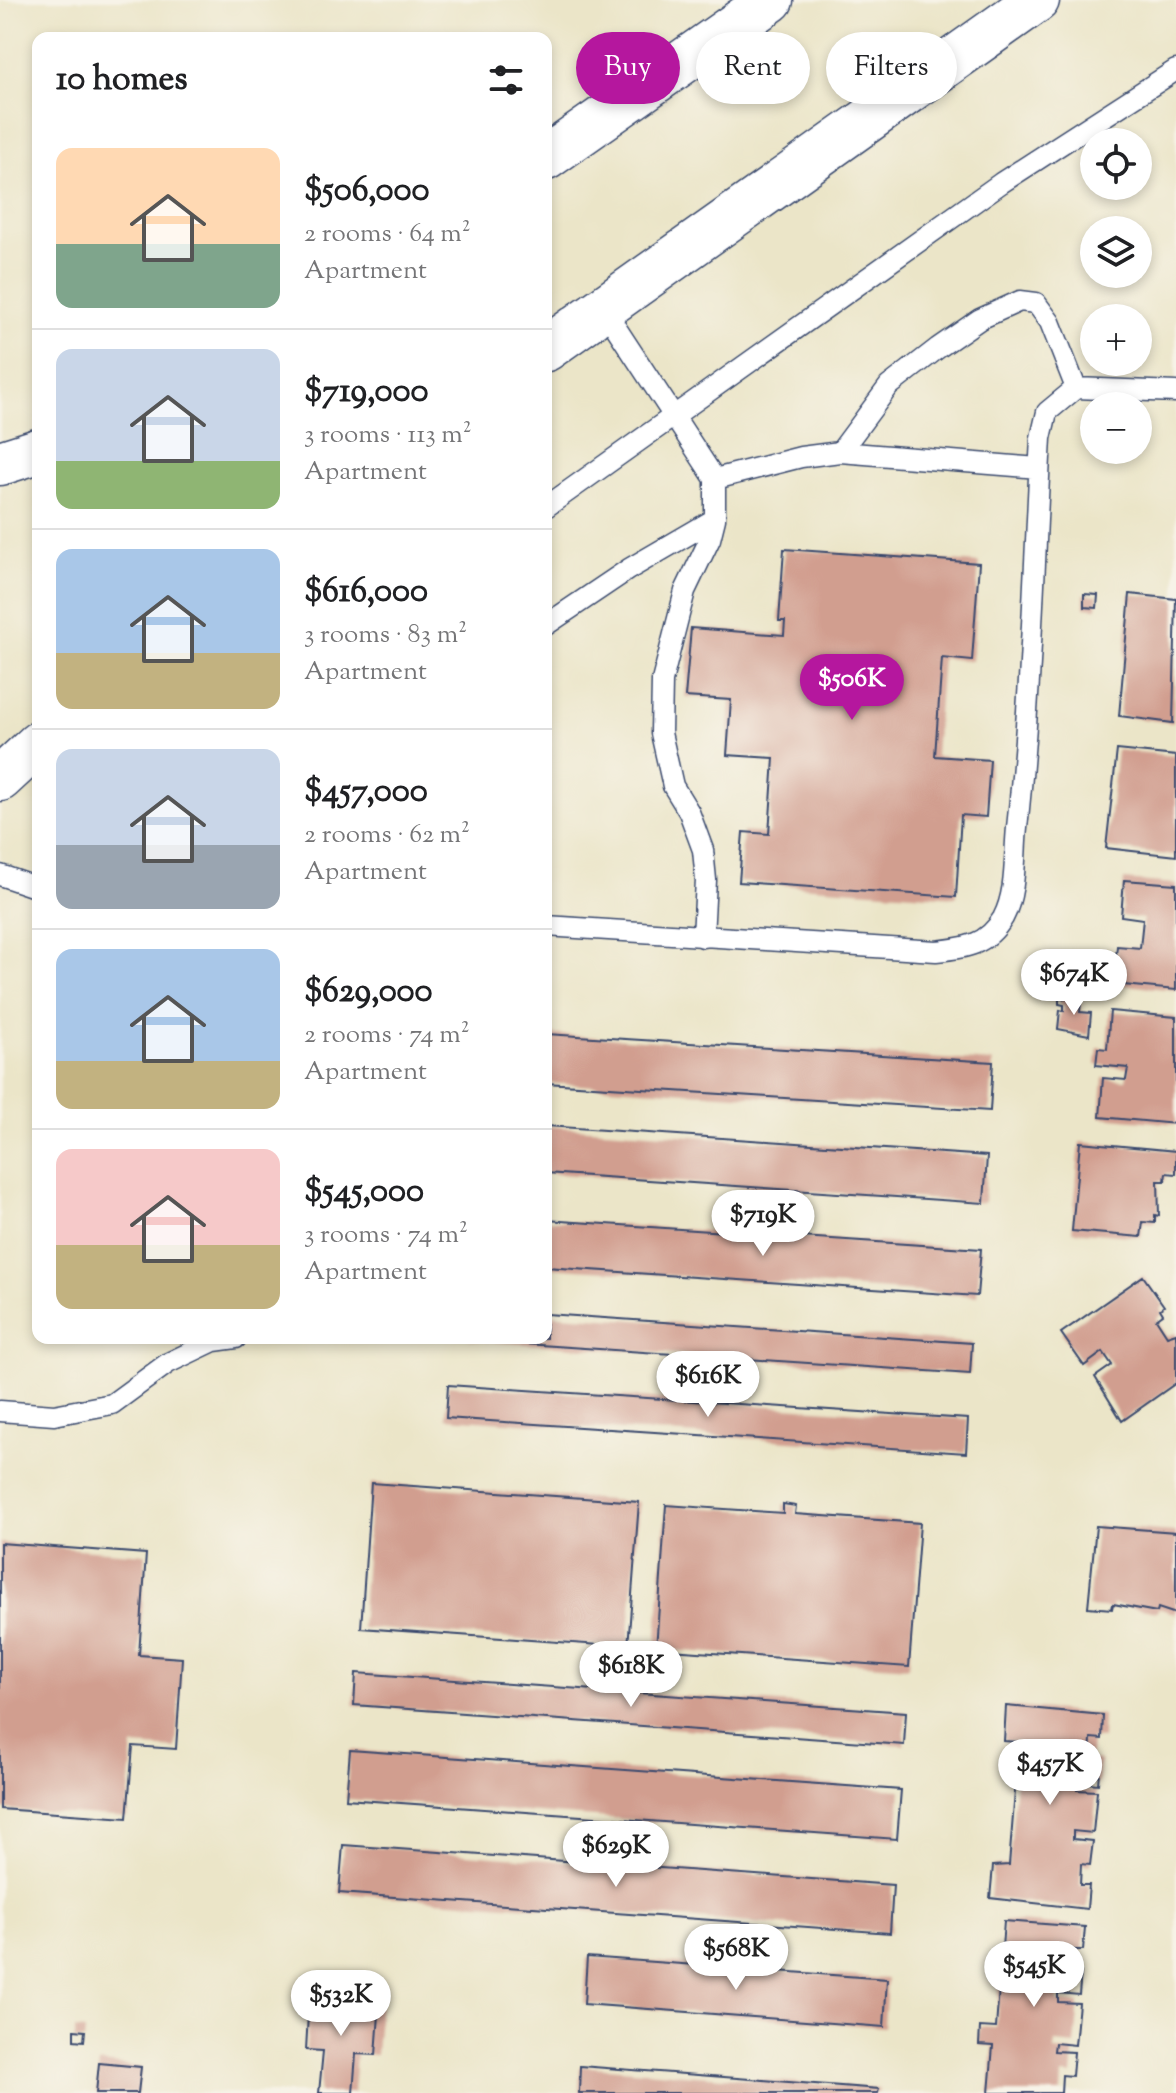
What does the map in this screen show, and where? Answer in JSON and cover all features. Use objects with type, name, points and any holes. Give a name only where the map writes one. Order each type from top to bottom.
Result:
[{"type":"main road","points":[[552,154],[771,0]]},
{"type":"main road","points":[[552,345],[1037,0]]},
{"type":"main road","points":[[0,463],[32,453]]},
{"type":"main road","points":[[0,779],[32,750]]},
{"type":"lane","points":[[552,503],[1001,183],[1176,70]]},
{"type":"lane","points":[[840,452],[889,386],[980,319],[1020,301],[1036,303],[1050,322],[1076,388]]},
{"type":"lane","points":[[603,308],[677,415],[715,479],[715,519],[710,539],[685,591],[662,681],[661,733],[673,786],[689,812],[703,850],[706,880],[703,937]]},
{"type":"lane","points":[[552,926],[936,951],[972,948],[991,935],[1004,916],[1012,882],[1022,780],[1039,468],[1047,412],[1076,388],[1176,392]]},
{"type":"lane","points":[[715,479],[801,457],[840,452],[1039,468]]},
{"type":"lane","points":[[552,621],[629,569],[715,519]]},
{"type":"lane","points":[[0,875],[32,886]]},
{"type":"lane","points":[[0,1411],[54,1415],[112,1404],[168,1363],[208,1344]]},
{"type":"building","points":[[784,549],[979,563],[972,661],[942,658],[935,756],[990,760],[986,817],[961,815],[956,897],[739,882],[743,832],[769,834],[774,758],[727,755],[731,700],[685,697],[691,628],[784,635],[785,621],[779,621]]},
{"type":"building","points":[[1084,594],[1098,595],[1097,608],[1084,607]]},
{"type":"building","points":[[1130,594],[1176,599],[1173,723],[1119,716]]},
{"type":"building","points":[[1117,750],[1176,756],[1176,856],[1106,848]]},
{"type":"building","points":[[1124,880],[1176,884],[1176,990],[1113,984],[1117,946],[1140,948],[1143,919],[1121,916]]},
{"type":"building","points":[[1061,956],[1078,956],[1078,969],[1061,969]]},
{"type":"building","points":[[1059,998],[1081,1000],[1080,1012],[1091,1013],[1089,1035],[1058,1029],[1060,1010],[1064,1011]]},
{"type":"building","points":[[1110,1011],[1176,1017],[1176,1124],[1100,1117],[1103,1078],[1126,1080],[1128,1068],[1096,1065],[1098,1048],[1107,1049]]},
{"type":"building","points":[[552,1034],[993,1062],[990,1111],[552,1083]]},
{"type":"building","points":[[552,1126],[987,1156],[984,1203],[552,1173]]},
{"type":"building","points":[[1080,1142],[1176,1151],[1176,1174],[1166,1173],[1165,1181],[1158,1181],[1159,1216],[1155,1215],[1155,1223],[1143,1222],[1141,1237],[1072,1231]]},
{"type":"building","points":[[552,1220],[981,1249],[977,1296],[552,1267]]},
{"type":"building","points":[[1143,1276],[1164,1306],[1160,1309],[1163,1314],[1156,1319],[1167,1336],[1176,1333],[1176,1383],[1122,1421],[1095,1377],[1112,1365],[1103,1352],[1084,1366],[1061,1333]]},
{"type":"building","points":[[552,1314],[972,1343],[970,1374],[526,1344],[552,1344]]},
{"type":"building","points":[[448,1385],[968,1419],[966,1453],[446,1418]]},
{"type":"building","points":[[371,1483],[639,1502],[628,1647],[361,1628]]},
{"type":"building","points":[[783,1504],[796,1506],[795,1514],[920,1523],[909,1667],[656,1649],[666,1505],[783,1513]]},
{"type":"building","points":[[1096,1526],[1176,1532],[1176,1614],[1158,1608],[1157,1612],[1113,1604],[1112,1609],[1088,1607]]},
{"type":"building","points":[[0,1543],[146,1554],[139,1655],[182,1658],[176,1749],[133,1746],[127,1818],[0,1809]]},
{"type":"building","points":[[356,1673],[906,1712],[904,1745],[354,1705]]},
{"type":"building","points":[[1006,1706],[1103,1715],[1102,1739],[1091,1738],[1090,1759],[1100,1760],[1098,1784],[1077,1782],[1077,1790],[1097,1791],[1093,1833],[1073,1831],[1073,1839],[1093,1841],[1090,1865],[1081,1864],[1080,1885],[1089,1885],[1087,1909],[990,1898],[993,1866],[1009,1865],[1019,1742],[1004,1741]]},
{"type":"building","points":[[350,1750],[901,1790],[897,1839],[346,1799]]},
{"type":"building","points":[[343,1845],[893,1885],[890,1933],[339,1893]]},
{"type":"building","points":[[1004,1921],[1085,1927],[1083,1950],[1073,1950],[1072,1971],[1081,1972],[1079,1995],[1058,1993],[1058,2002],[1079,2003],[1075,2045],[1055,2043],[1054,2051],[1074,2052],[1072,2076],[1062,2075],[1061,2093],[989,2093],[993,2046],[979,2045],[980,2027],[996,2028]]},
{"type":"building","points":[[587,1957],[887,1979],[884,2027],[584,2004]]},
{"type":"building","points":[[309,1996],[380,2001],[376,2055],[356,2054],[353,2093],[319,2093],[323,2051],[306,2050]]},
{"type":"building","points":[[74,2030],[85,2031],[84,2041],[74,2040]]},
{"type":"building","points":[[99,2063],[141,2067],[138,2093],[96,2093]]},
{"type":"building","points":[[580,2066],[879,2089],[878,2093],[579,2093]]}]
